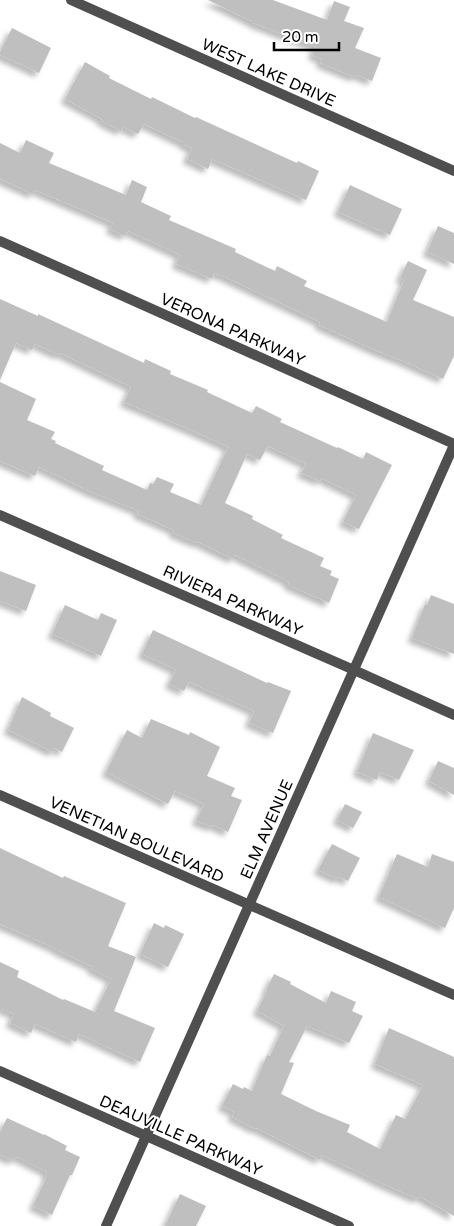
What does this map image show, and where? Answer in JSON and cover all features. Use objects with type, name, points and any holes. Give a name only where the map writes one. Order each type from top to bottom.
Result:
[{"type":"street","name":"WEST LAKE DRIVE","points":[[72,0],[454,171]]},
{"type":"street","name":"VERONA PARKWAY","points":[[0,241],[454,444]]},
{"type":"street","name":"ELM AVENUE","points":[[106,1226],[454,444]]},
{"type":"street","name":"RIVIERA PARKWAY","points":[[0,515],[454,715]]},
{"type":"street","name":"VENETIAN BOULEVARD","points":[[0,795],[454,995]]},
{"type":"street","name":"DEAUVILLE PARKWAY","points":[[0,1071],[349,1226]]},
{"type":"building","points":[[208,0],[273,0],[327,20],[334,1],[350,7],[344,21],[364,28],[355,48],[381,58],[372,81],[357,75],[354,77],[320,63],[322,59],[312,55],[316,47],[253,23]]},
{"type":"building","points":[[12,28],[51,48],[39,73],[0,55]]},
{"type":"building","points":[[85,62],[110,76],[109,78],[151,99],[152,97],[195,118],[319,171],[306,200],[212,159],[208,169],[187,159],[192,148],[184,145],[184,143],[144,124],[138,134],[123,127],[121,131],[65,99]]},
{"type":"building","points":[[26,140],[54,153],[49,163],[126,195],[132,180],[147,187],[141,202],[171,216],[169,220],[236,249],[235,252],[275,271],[277,266],[307,281],[304,286],[387,322],[404,280],[400,278],[408,261],[427,270],[413,300],[454,317],[454,356],[443,379],[319,325],[320,322],[225,277],[214,273],[212,279],[176,264],[180,255],[128,231],[125,236],[110,229],[113,223],[35,190],[33,194],[0,179],[0,143],[20,153]]},
{"type":"building","points":[[350,185],[402,209],[390,235],[338,212]]},
{"type":"building","points":[[438,226],[454,233],[454,264],[427,252]]},
{"type":"building","points":[[0,299],[38,316],[38,314],[144,363],[145,359],[171,371],[170,374],[208,390],[207,392],[252,413],[256,406],[282,419],[280,422],[337,448],[363,459],[366,452],[392,465],[359,529],[343,522],[356,495],[321,478],[320,481],[301,473],[306,464],[268,446],[260,460],[247,454],[225,503],[253,516],[252,519],[283,535],[281,538],[324,558],[320,566],[332,571],[330,575],[339,579],[329,603],[288,585],[289,582],[235,555],[233,559],[198,542],[173,533],[174,530],[137,514],[139,511],[91,492],[39,467],[35,476],[0,461],[0,382],[36,399],[27,420],[55,432],[51,439],[56,441],[55,443],[104,466],[102,470],[147,490],[150,483],[153,484],[157,477],[174,484],[170,492],[201,505],[228,447],[124,402],[131,387],[60,353],[59,355],[35,344],[32,350],[16,343],[0,380]]},
{"type":"building","points":[[0,571],[36,585],[26,611],[0,601]]},
{"type":"building","points":[[431,595],[454,604],[454,654],[412,638],[425,604],[427,605]]},
{"type":"building","points":[[65,605],[98,620],[101,613],[117,620],[101,656],[52,634]]},
{"type":"building","points":[[153,630],[267,683],[291,691],[273,733],[249,723],[254,711],[189,682],[184,691],[169,684],[176,670],[142,654]]},
{"type":"building","points":[[22,697],[51,713],[50,716],[74,728],[62,752],[55,748],[53,752],[8,730]]},
{"type":"building","points":[[151,719],[189,735],[190,732],[220,747],[207,776],[235,788],[231,796],[242,800],[228,832],[213,825],[212,827],[196,821],[204,804],[175,791],[168,804],[106,772],[127,730],[142,738]]},
{"type":"building","points":[[373,733],[414,750],[399,780],[380,772],[377,780],[357,772]]},
{"type":"building","points":[[438,761],[454,768],[454,795],[429,781]]},
{"type":"building","points":[[345,804],[362,812],[353,828],[337,820]]},
{"type":"building","points":[[332,844],[360,858],[348,881],[339,877],[337,879],[318,870]]},
{"type":"building","points":[[0,848],[63,878],[64,876],[126,903],[108,946],[136,957],[114,1011],[155,1028],[140,1062],[79,1034],[76,1042],[35,1024],[31,1033],[10,1023],[14,1014],[2,1009],[0,1014],[0,962],[19,971],[17,977],[63,1000],[95,1012],[111,979],[91,969],[93,967],[57,949],[0,924]]},
{"type":"building","points":[[397,854],[428,867],[432,854],[454,862],[454,908],[445,928],[379,897]]},
{"type":"building","points":[[154,923],[164,928],[165,925],[184,934],[168,967],[140,954]]},
{"type":"building","points":[[274,974],[326,1003],[331,991],[356,1002],[352,1011],[363,1016],[349,1043],[307,1026],[289,1062],[294,1063],[281,1094],[350,1125],[347,1132],[380,1149],[396,1115],[405,1119],[423,1085],[375,1064],[389,1028],[454,1057],[454,1216],[419,1196],[418,1199],[322,1155],[320,1160],[232,1117],[234,1112],[222,1106],[233,1084],[252,1091],[267,1055],[270,1056],[284,1026],[257,1011]]},
{"type":"building","points":[[7,1118],[67,1146],[65,1150],[80,1157],[52,1215],[33,1206],[47,1176],[47,1172],[17,1157],[12,1160],[0,1155],[0,1132]]},
{"type":"building","points":[[180,1194],[206,1206],[196,1226],[165,1226]]}]
